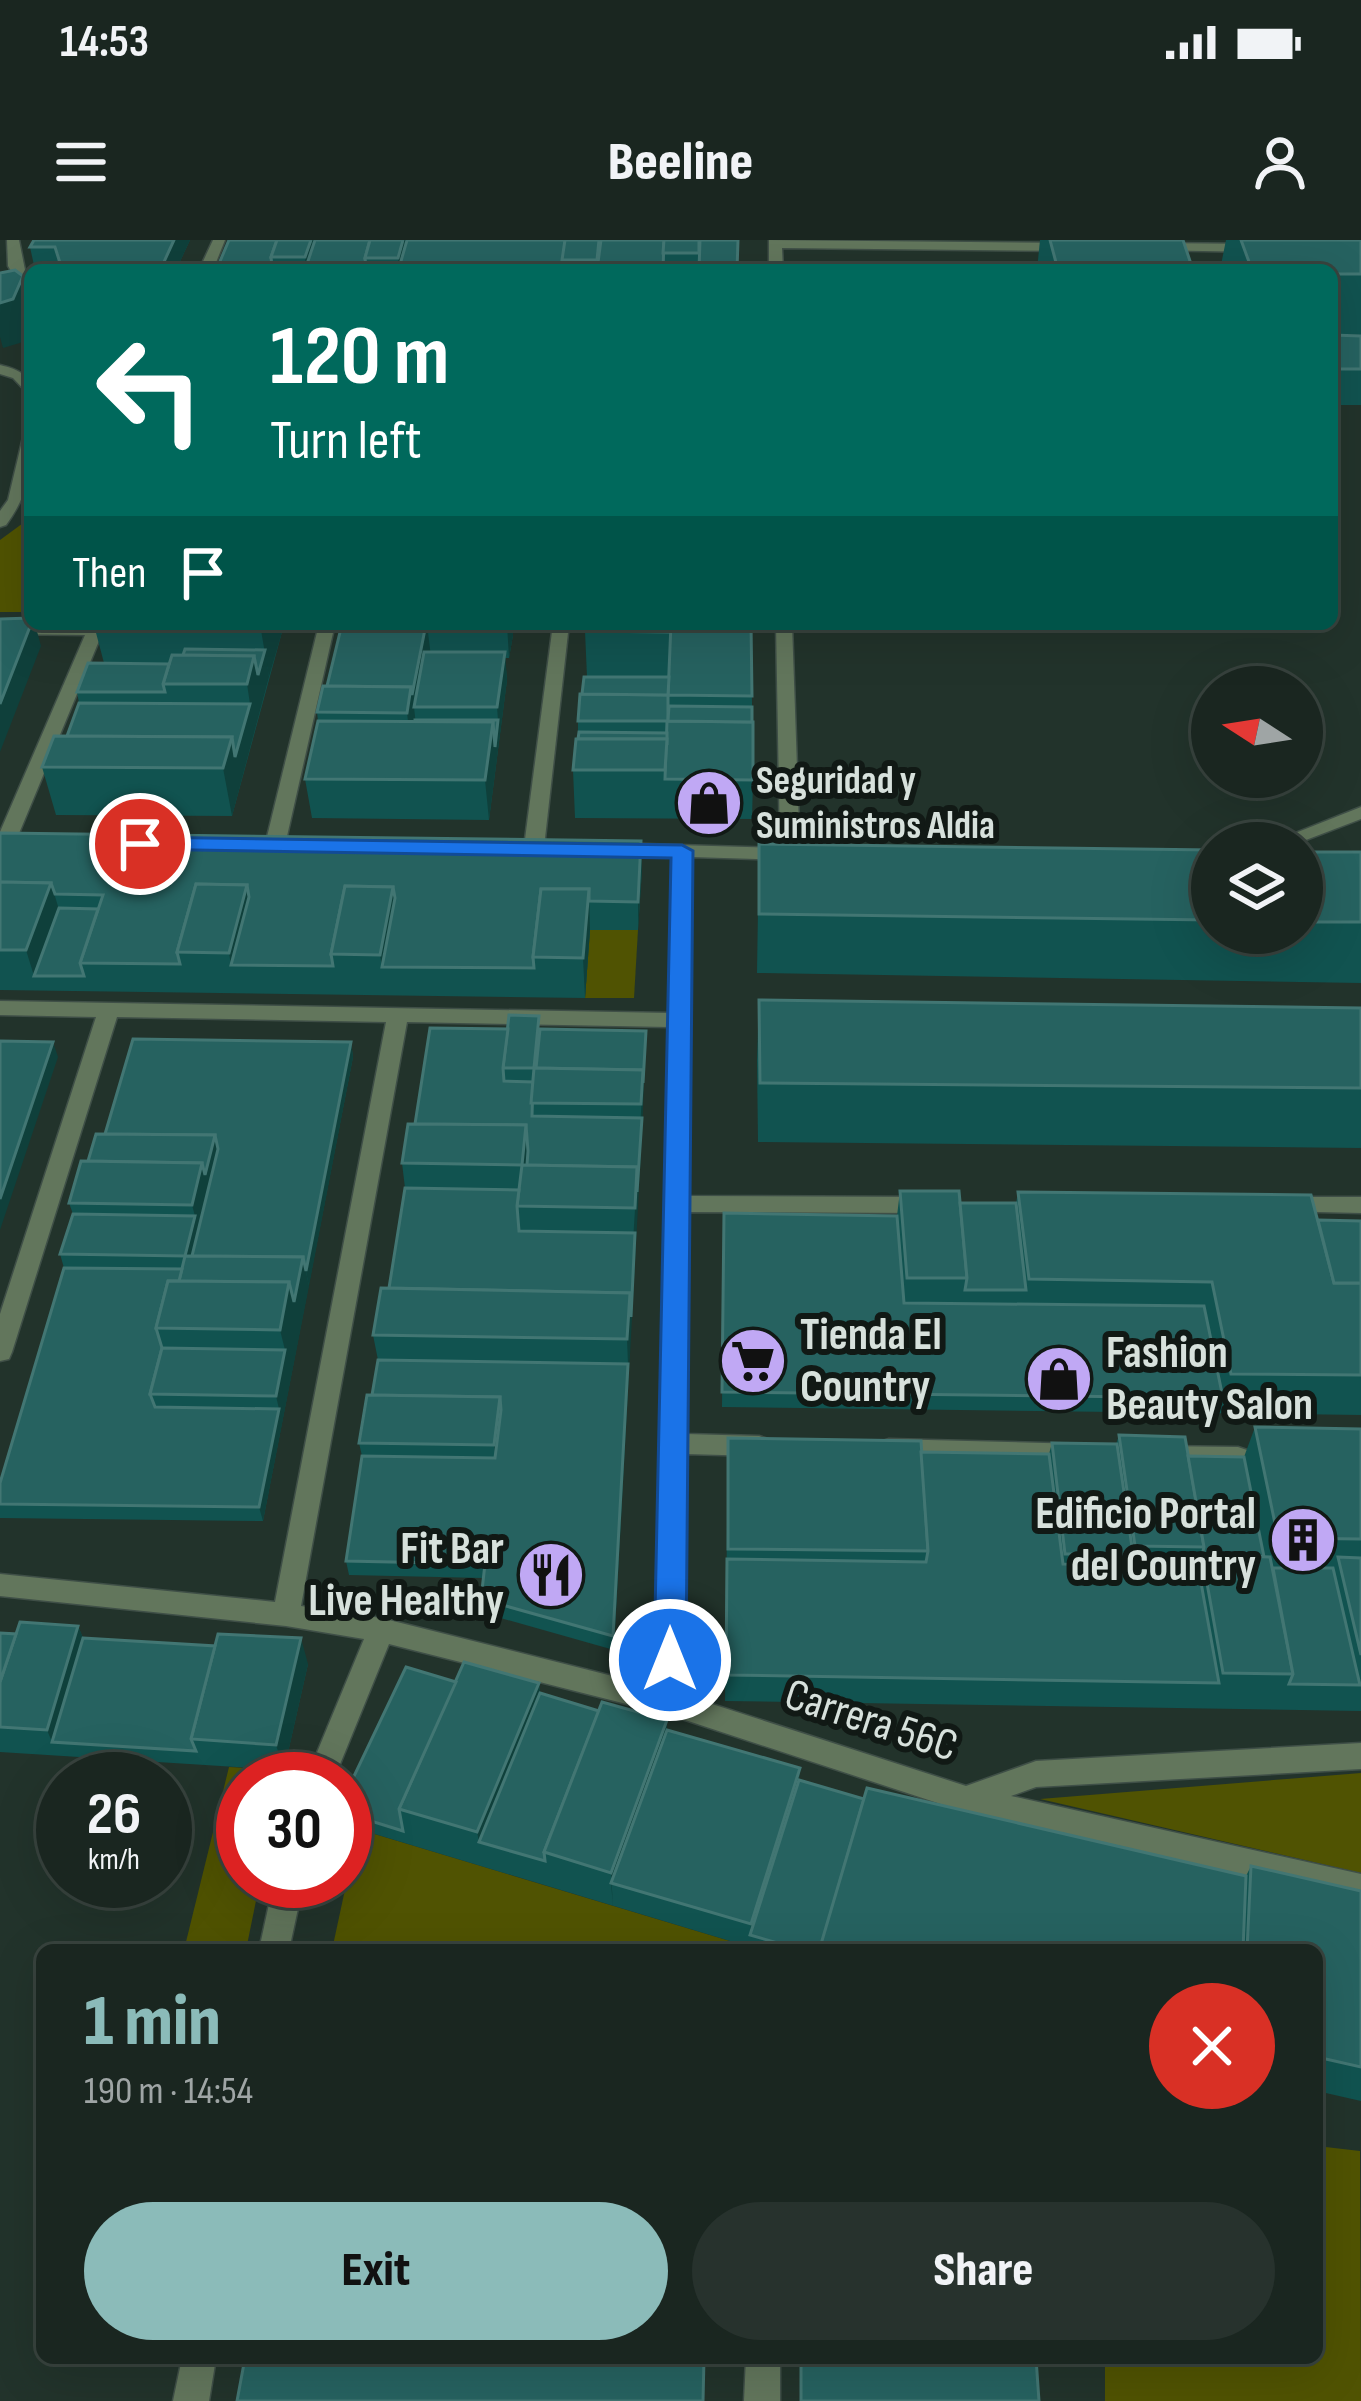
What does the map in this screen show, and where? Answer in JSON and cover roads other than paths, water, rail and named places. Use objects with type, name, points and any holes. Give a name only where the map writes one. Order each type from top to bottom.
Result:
[{"type":"street","points":[[14,240],[15,266],[24,281]]},
{"type":"street","points":[[775,242],[1080,247]]},
{"type":"street","points":[[1126,247],[1267,249]]},
{"type":"street","points":[[0,523],[23,500]]},
{"type":"street","points":[[28,843],[3,843],[96,630]]},
{"type":"street","points":[[275,844],[326,630]]},
{"type":"street","points":[[511,846],[545,847],[560,630]]},
{"type":"street","points":[[784,630],[790,854]]},
{"type":"street","points":[[1323,827],[1361,812]]},
{"type":"street","points":[[253,844],[299,845]]},
{"type":"street","points":[[597,849],[814,854]]},
{"type":"street","points":[[670,1703],[682,851]]},
{"type":"street","points":[[0,1008],[680,1020]]},
{"type":"street","points":[[0,1352],[109,1009]]},
{"type":"street","points":[[286,1615],[398,1016]]},
{"type":"street","points":[[677,1204],[960,1204]]},
{"type":"street","points":[[1267,1205],[1361,1205]]},
{"type":"street","points":[[671,1444],[790,1447]]},
{"type":"street","points":[[861,1449],[1266,1458]]},
{"type":"street","name":"Carrera 56C","points":[[0,1585],[286,1615],[382,1630],[670,1703],[965,1799],[1361,1888]]},
{"type":"street","points":[[331,1752],[382,1630]]},
{"type":"street","points":[[965,1799],[1036,1774],[1361,1756]]},
{"type":"street","points":[[275,1944],[284,1908]]},
{"type":"street","points":[[191,2401],[198,2364]]},
{"type":"street","points":[[762,2401],[763,2364]]},
{"type":"place","name":"Seguridad y Suministros Aldia","points":[[709,803]]},
{"type":"place","name":"Tienda El Country","points":[[753,1361]]},
{"type":"place","name":"Fashion Beauty Salon","points":[[1059,1379]]},
{"type":"place","name":"Edificio Portal del Country","points":[[1303,1540]]},
{"type":"place","name":"Fit Bar Live Healthy","points":[[551,1575]]}]
